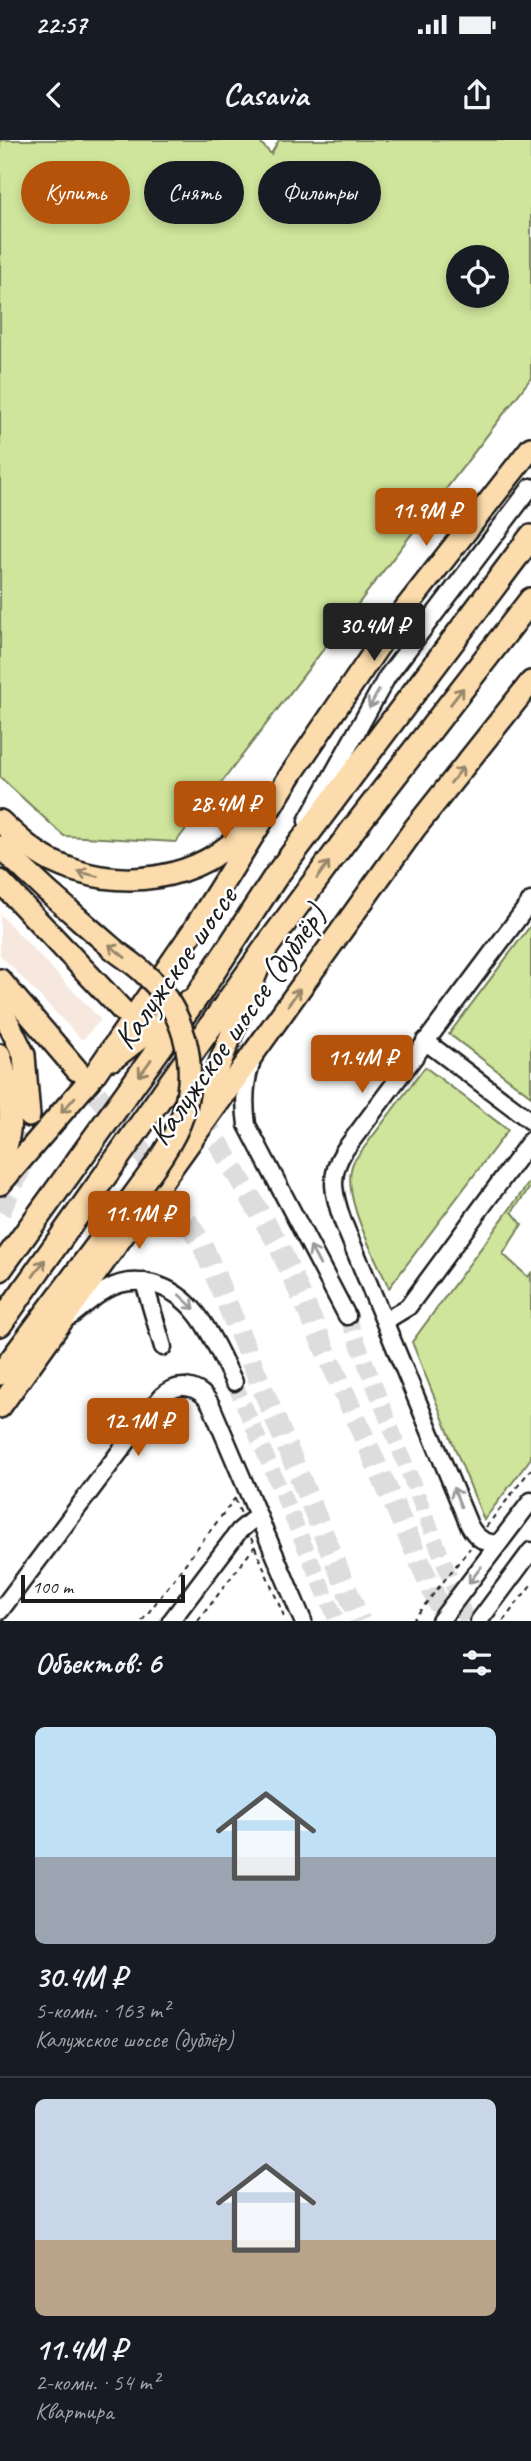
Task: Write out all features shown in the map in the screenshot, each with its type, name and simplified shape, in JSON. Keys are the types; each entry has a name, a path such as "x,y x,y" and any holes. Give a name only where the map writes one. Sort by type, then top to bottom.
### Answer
{"highway":[{"name":"Калужское шоссе","path":"0,1269 200,992 276,876 531,537"},
{"name":"Калужское шоссе","path":"0,1324 268,944 531,600"}],"main road":[{"path":"0,1184 193,931 292,773 394,623 531,448"},
{"path":"508,566 531,527"},
{"name":"Калужское шоссе (дублёр)","path":"0,1407 415,828 531,682"},
{"path":"0,821 33,850 65,867 117,880 156,878 201,863 224,850 247,829 292,773"},
{"path":"0,847 46,890 145,973 166,996 181,1025 187,1047 190,1081 183,1116 163,1151 117,1218 0,1374"},
{"path":"0,881 123,1011"},
{"path":"181,1155 268,944"},
{"path":"0,980 85,1073"},
{"path":"85,1073 200,992"},
{"path":"0,1006 24,1055 29,1116"},
{"path":"0,1055 8,1085 10,1111 9,1134 0,1164"}],"street":[{"path":"276,876 387,677 531,487"},
{"path":"498,1544 484,1542 473,1533 469,1525 333,1191 334,1178 344,1151 531,901"},
{"path":"425,1041 531,1121"},
{"path":"254,1052 246,1077 244,1104 247,1125 347,1316"},
{"path":"385,1321 408,1307 531,1140"},
{"path":"63,1322 106,1290 126,1282 144,1282 165,1287 180,1295 195,1309 234,1382"},
{"path":"144,1282 163,1347"},
{"path":"0,1611 162,1397 177,1387 194,1388 207,1398 303,1621"},
{"path":"440,1621 531,1501"},
{"path":"171,1621 239,1531 258,1515"},
{"path":"479,1621 531,1551"}],"path":[{"path":"142,1621 234,1499"},
{"path":"198,1621 255,1546 286,1621"},
{"path":"503,1621 531,1585"}],"shaded area":[{"path":"0,914 101,1020 82,1040 0,955"}],"green space":[{"path":"0,140 258,140 271,154 279,140 531,140 531,378 176,842 64,836 0,777"},
{"path":"531,925 531,1096 449,1034"},
{"path":"425,1067 508,1130 389,1288 361,1225 351,1190 350,1174 354,1161"},
{"path":"531,1180 531,1186 512,1212 522,1224 503,1254 528,1277 531,1273 531,1458 484,1520 412,1342"}],"tunnel":[{"path":"147,1040 216,1139 278,1244 446,1621"},
{"path":"77,1070 136,1143 202,1244 360,1621"},
{"path":"0,1212 20,1170 29,1116"},
{"path":"347,1316 467,1621"},
{"path":"234,1382 337,1621"}]}
